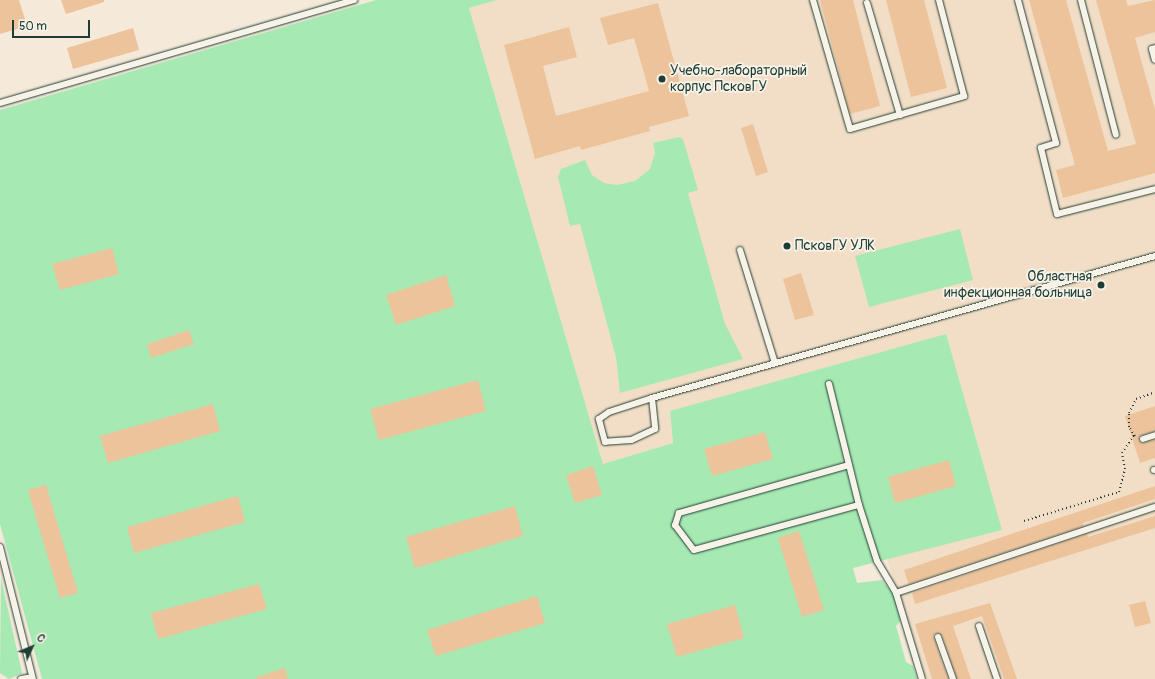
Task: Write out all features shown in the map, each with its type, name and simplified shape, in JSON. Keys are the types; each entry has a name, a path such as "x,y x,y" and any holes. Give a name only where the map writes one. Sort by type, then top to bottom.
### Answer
{"lane":[{"path":"0,103 354,0"},
{"path":"813,0 850,129 964,96 939,0"},
{"path":"1018,0 1056,143 1041,148 1057,214 1155,189"},
{"path":"1081,0 1116,135"},
{"path":"867,3 900,115"},
{"path":"1155,48 1152,49 1155,60"},
{"path":"740,250 775,363"},
{"path":"652,398 655,429 631,440 605,442 599,419 609,412 652,398 1155,256"},
{"path":"830,384 859,505 877,561 896,593 922,679"},
{"path":"1143,439 1155,435"},
{"path":"850,465 679,513 675,525 694,550 859,505"},
{"path":"896,593 1155,507"},
{"path":"0,547 2,561 33,678 21,679"},
{"path":"979,626 997,679"},
{"path":"938,637 953,679"}],"path":[{"path":"1143,439 1134,435 1129,427 1129,413 1136,399 1155,392"},
{"path":"1024,521 1119,492 1125,469 1122,453 1134,435"}],"shaded area":[{"path":"497,0 1155,0 1155,679 924,679 887,559 1002,530 670,411 673,443 603,464 469,8"}],"green space":[{"path":"376,0 497,0 469,8 603,464 673,443 670,411 946,334 1002,530 853,568 857,583 882,580 894,595 901,620 896,626 906,662 913,666 917,679 42,679 0,524 0,110"},
{"path":"679,137 683,139 698,190 688,193 725,324 743,359 620,393 616,357 580,224 570,226 558,177 561,169 585,160 592,175 604,183 617,185 635,181 650,169 655,153 653,143"},
{"path":"960,229 973,280 869,307 855,256"},
{"path":"1,578 22,673 9,679 0,673"}],"building":[{"path":"0,0 19,0 27,26 0,34"},
{"path":"61,0 104,0 104,2 66,14"},
{"path":"820,0 853,0 880,106 850,114"},
{"path":"886,0 924,0 947,88 911,97"},
{"path":"1029,0 1066,0 1108,151 1136,144 1096,0 1126,0 1128,6 1155,0 1155,32 1135,38 1155,110 1155,173 1063,198 1056,170 1075,165"},
{"name":"Учебно-лабораторный корпус ПсковГУ","path":"658,3 689,116 649,127 650,131 581,150 580,146 535,159 504,45 569,27 577,57 543,66 556,116 649,91 634,38 608,45 600,18"},
{"path":"133,28 139,50 73,69 67,48"},
{"path":"753,124 768,172 756,176 741,128"},
{"path":"112,248 119,274 60,290 52,264"},
{"path":"801,273 814,315 795,320 783,279"},
{"path":"446,275 455,306 396,325 386,295"},
{"path":"189,330 194,344 151,358 147,344"},
{"path":"478,380 486,411 379,440 370,409"},
{"path":"213,404 220,431 108,463 100,436"},
{"path":"1155,406 1155,431 1141,435 1139,438 1142,443 1155,440 1155,458 1140,463 1125,416"},
{"path":"765,432 773,459 712,476 704,449"},
{"path":"949,460 956,486 895,503 888,477"},
{"path":"593,466 602,495 575,503 566,475"},
{"path":"46,485 78,593 60,598 28,490"},
{"path":"1155,486 1155,499 1083,523 1084,526 909,584 908,582 904,570"},
{"path":"238,496 245,522 134,553 127,527"},
{"path":"515,506 523,536 415,568 406,537"},
{"path":"1155,516 1155,528 915,604 912,593 1087,534 1088,537"},
{"path":"799,531 824,610 802,617 778,538"},
{"path":"259,584 267,609 158,639 151,613"},
{"path":"537,596 545,623 436,656 427,630"},
{"path":"1145,601 1151,623 1135,627 1129,605"},
{"path":"990,603 1017,679 1004,679 982,616 953,626 971,679 957,679 942,635 938,633 934,634 934,639 948,679 932,679 915,624"},
{"path":"735,605 744,638 677,657 667,624"},
{"path":"285,668 288,679 257,679 257,677"}],"place":[{"name":"Учебно-лабораторный корпус ПсковГУ","path":"662,79"},
{"name":"ПсковГУ УЛК","path":"787,246"},
{"name":"Областная инфекционная больница","path":"1101,285"}]}
